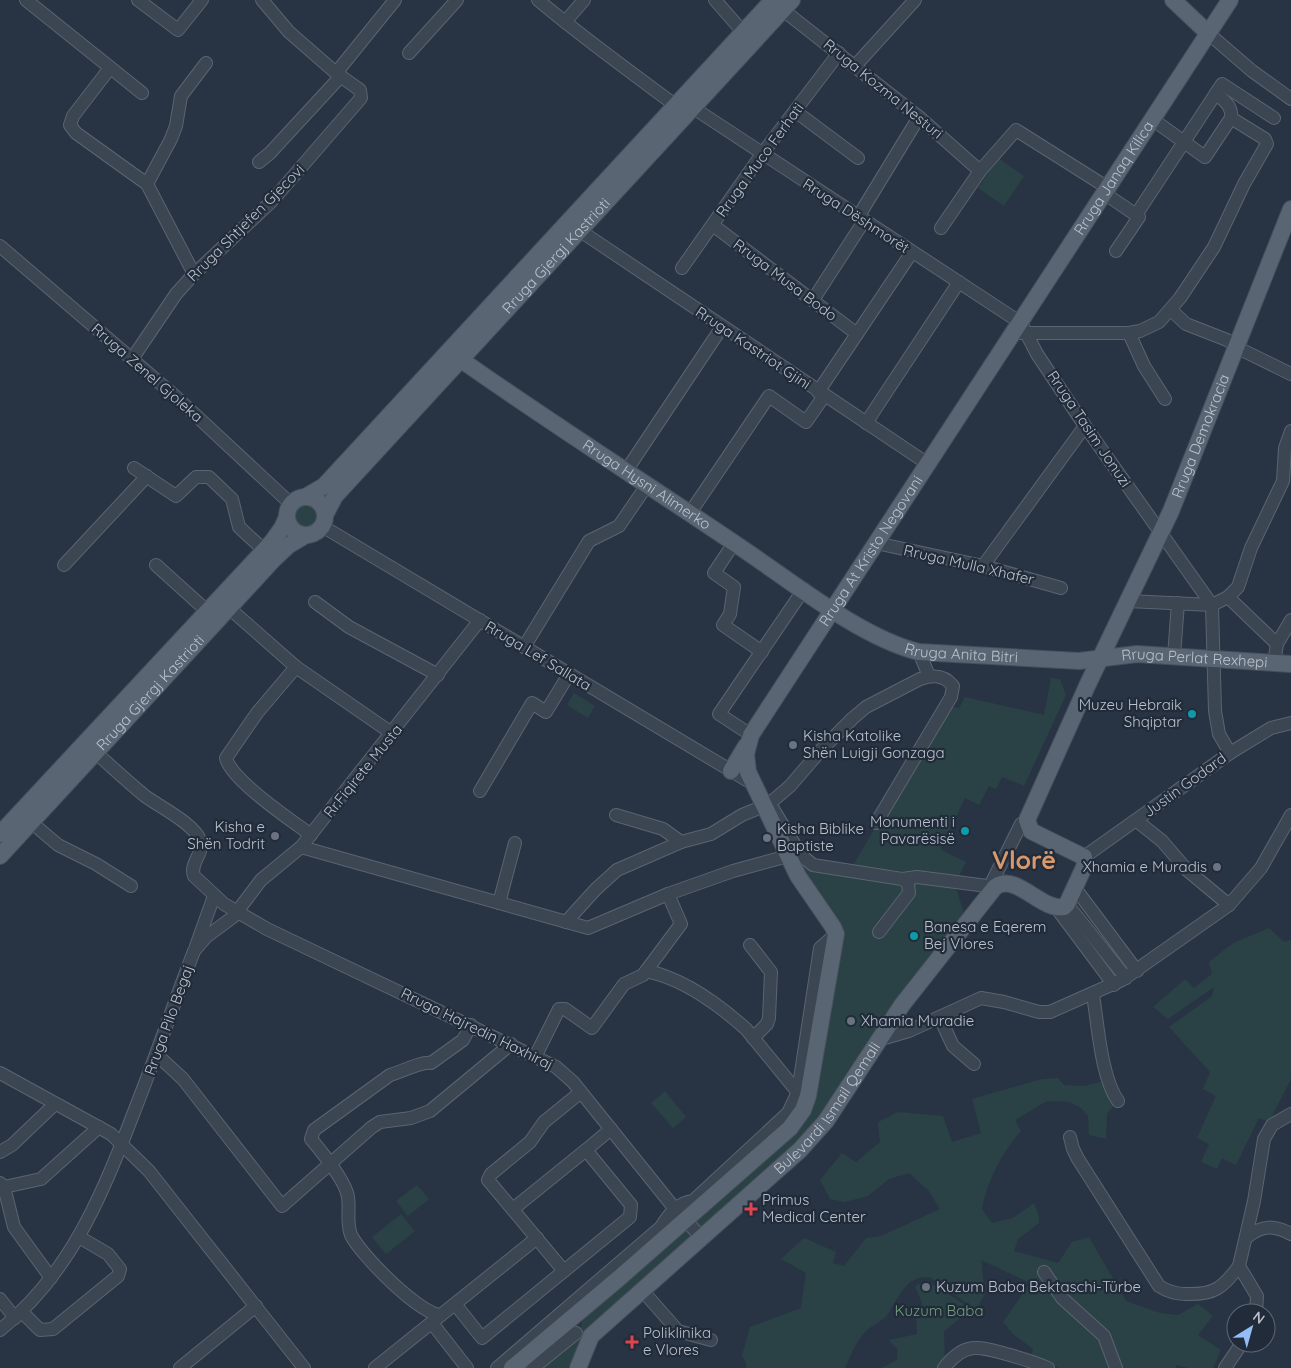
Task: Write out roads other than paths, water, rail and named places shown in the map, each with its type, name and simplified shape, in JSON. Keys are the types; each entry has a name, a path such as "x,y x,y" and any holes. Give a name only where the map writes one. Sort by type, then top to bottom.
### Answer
{"main road":[{"path":"1173,0 1208,33"},
{"name":"Rruga Janaq Kilica","path":"1020,330 1106,191 1230,0"},
{"name":"Rruga Gjergj Kastrioti","path":"307,496 324,486 743,32 783,3"},
{"name":"Rruga Gjergj Kastrioti","path":"324,521 335,496 692,108 783,3"},
{"name":"Rruga Demokracia","path":"1100,660 1161,533 1291,209"},
{"name":"Rruga At Kristo Negovani","path":"732,771 749,739 876,543 1020,330"},
{"name":"Rruga Hysni Alimerko","path":"460,359 833,609"},
{"path":"307,496 322,505 324,521 317,532 306,535 292,530 289,510 301,497 307,496"},
{"name":"Rruga Gjergj Kastrioti","path":"1,832 278,535 289,510"},
{"name":"Rruga Gjergj Kastrioti","path":"0,856 282,552 306,535"},
{"name":"Rruga Anita Bitri","path":"833,609 884,640 919,652 1079,661 1100,660"},
{"name":"Rruga Perlat Rexhepi","path":"1100,660 1137,654 1291,664"},
{"path":"992,886 999,883 1008,883 1061,905 1075,888 1085,865 1084,857 1030,832 1024,822 1100,660"},
{"path":"749,739 746,762 755,784 769,809 798,876 836,934 802,1097"},
{"name":"Bulevardi Ismail Qemali","path":"583,1338 642,1290 800,1150 818,1131 878,1040 992,886"},
{"name":"Bulevardi Ismail Qemali","path":"512,1368 579,1311 678,1214 794,1123 802,1097"},
{"path":"579,1311 573,1321 575,1330 583,1338"},
{"path":"557,1331 583,1338"},
{"path":"578,1368 583,1338"}],"street":[{"path":"26,0 142,93"},
{"path":"138,0 178,30 202,0"},
{"path":"262,0 289,32 338,75"},
{"path":"259,162 270,153 338,75 395,0"},
{"path":"409,53 457,0"},
{"path":"538,0 675,106"},
{"path":"565,22 584,0"},
{"path":"715,0 743,32"},
{"path":"855,66 915,0"},
{"name":"Rruga Kozma Nesturi","path":"783,3 839,53 919,117 980,171"},
{"path":"1208,33 1252,71 1291,99"},
{"name":"Rruga Muco Ferhati","path":"682,268 714,226 762,154 839,53"},
{"path":"146,184 174,133 181,96 206,64"},
{"path":"110,68 73,116 70,125 76,133 146,184 194,274"},
{"name":"Rruga Shtjefen Gjecovi","path":"132,359 176,294 194,274 271,202 362,98 360,90 338,75"},
{"path":"1136,215 1222,84 1274,118"},
{"path":"1152,119 1205,157 1231,118 1231,108 1216,93"},
{"name":"Rruga Dëshmorët","path":"692,108 959,282 1020,330"},
{"path":"795,111 858,158"},
{"path":"812,300 919,117"},
{"path":"1020,330 1129,333 1151,327 1171,310 1214,247 1244,184 1267,144 1265,139 1231,118"},
{"path":"941,228 980,171 1016,130 1106,191 1139,217 1116,250"},
{"name":"Rruga Musa Bodo","path":"714,226 857,334"},
{"name":"Rruga Kastriot Gjini","path":"579,230 928,464"},
{"name":"Rruga Zenel Gjoleka","path":"0,246 132,359 289,510"},
{"path":"690,513 769,396 806,422 857,334 912,252"},
{"path":"866,423 959,282"},
{"path":"1171,310 1186,324 1236,345 1291,374"},
{"path":"626,471 722,327"},
{"name":"Rruga Tasim Jonuzi","path":"1020,330 1085,426 1212,605"},
{"path":"1129,333 1144,366 1165,400"},
{"path":"983,566 1085,426"},
{"path":"1128,601 1212,605 1228,597 1238,587 1251,548 1283,481 1285,448 1291,431"},
{"path":"134,468 176,496 196,477 209,477 232,499 239,527 264,550"},
{"path":"64,565 147,476"},
{"path":"524,647 589,541 619,526 647,485"},
{"name":"Rruga Lef Sallata","path":"324,521 568,674 755,784"},
{"path":"734,543 714,573 734,587 730,614 723,625 762,652"},
{"name":"Rruga Mulla Xhafer","path":"876,543 983,566 1061,588"},
{"path":"156,565 207,612"},
{"path":"749,739 719,714 804,589"},
{"path":"1228,597 1277,644"},
{"path":"315,602 349,627 438,676"},
{"path":"1174,656 1178,603"},
{"path":"1212,605 1217,726 1218,734 1230,753"},
{"path":"229,608 296,667 392,734"},
{"name":"Rr.Fiqirete Musta","path":"237,912 261,880 301,847 311,835 438,676 480,620"},
{"path":"1274,663 1277,644 1291,620"},
{"path":"919,652 930,676"},
{"path":"296,667 227,753 226,758 230,766 249,788 311,835"},
{"path":"480,791 532,703 546,712 568,674"},
{"path":"566,922 596,889 617,870 681,842 711,834 769,809 820,750 853,718 878,701 930,676 943,677 953,686 951,697 876,823"},
{"name":"Justin Godard","path":"1084,857 1230,753 1271,728 1291,723"},
{"name":"Rruga Hajredin Haxhiraj","path":"95,752 146,796 194,830 201,842 201,848 192,871 199,882 214,896 237,912 556,1067 611,1129 699,1239"},
{"path":"769,809 806,861 821,867 902,879 917,877 992,886 1024,822"},
{"path":"616,815 663,829 681,842"},
{"path":"878,1040 909,1031 981,998 1004,1002 1039,1012 1050,1012 1114,985 1137,971 1229,905 1261,868 1291,815"},
{"path":"1137,821 1162,842 1187,870 1229,905"},
{"path":"31,822 58,845 96,864 132,886"},
{"path":"499,903 515,843"},
{"path":"301,847 582,928 602,924 629,909 733,871 788,856"},
{"path":"879,932 909,893 910,886 902,879"},
{"path":"1075,888 1137,971"},
{"path":"535,1057 559,1009 565,1009 592,1028 624,984 644,975 681,924 668,894"},
{"path":"194,951 214,896"},
{"path":"1061,905 1126,978"},
{"path":"1061,905 1114,985"},
{"name":"Rruga Pilo Begaj","path":"0,1330 18,1315 51,1278 80,1237 108,1181 194,951 206,937 237,912"},
{"path":"750,944 771,972 769,1018 767,1024 753,1038"},
{"path":"497,1368 678,1214 683,1202 693,1200 788,1113 802,1097 735,1019 700,994 668,976 646,971"},
{"path":"1094,995 1104,1058 1113,1094 1118,1101"},
{"path":"940,1018 953,1046 974,1064"},
{"path":"467,1368 432,1314 396,1289 352,1237 348,1227 348,1195 330,1164 311,1139 314,1130 390,1075 405,1072 422,1062 431,1063 463,1040 471,1025"},
{"path":"156,1054 183,1080 282,1206 359,1137 380,1122 411,1118 430,1111 511,1044"},
{"path":"0,1073 99,1127 122,1143 149,1171 304,1368"},
{"path":"564,1271 490,1183 489,1177 530,1142 544,1122 580,1092"},
{"path":"0,1152 12,1145 55,1104"},
{"path":"1070,1137 1078,1159 1159,1286 1168,1292 1201,1294 1222,1286 1239,1266 1247,1237 1264,1139 1272,1125 1291,1114"},
{"path":"51,1278 14,1227 2,1185 41,1179 99,1127"},
{"path":"513,1210 611,1129"},
{"path":"455,1304 482,1338 632,1213 632,1205 586,1150"},
{"path":"1247,1237 1261,1228 1268,1227 1276,1227 1291,1234"},
{"path":"0,1300 40,1330 53,1329 118,1276 120,1268 112,1257 80,1237"},
{"path":"375,1368 537,1238"},
{"path":"1239,1266 1257,1296 1257,1303"},
{"path":"1044,1272 1062,1298 1104,1336 1116,1368"},
{"path":"642,1290 678,1331 711,1340"},
{"path":"180,1368 256,1306"},
{"name":"Bulevardi Ismail Qemali","path":"533,1368 583,1338"},
{"path":"944,1368 956,1354 974,1347 985,1348 1033,1361 1048,1368"},
{"path":"1225,1368 1235,1353"}],"place":[{"name":"Muzeu Hebraik Shqiptar","path":"1192,714"},
{"name":"Kisha Katolike Shën Luigji Gonzaga","path":"793,745"},
{"name":"Monumenti i Pavarësisë","path":"965,831"},
{"name":"Kisha e Shën Todrit","path":"275,836"},
{"name":"Kisha Biblike Baptiste","path":"767,838"},
{"name":"Xhamia e Muradis","path":"1217,867"},
{"name":"Banesa e Eqerem Bej Vlores","path":"914,936"},
{"name":"Xhamia Muradie","path":"851,1021"},
{"name":"Primus Medical Center","path":"751,1209"},
{"name":"Kuzum Baba Bektaschi-Türbe","path":"926,1287"},
{"name":"Poliklinika e Vlores","path":"632,1342"}],"district":[{"name":"Vlorë","path":"1024,860"}],"park label":[{"name":"Kuzum Baba","path":"939,1311"}]}
